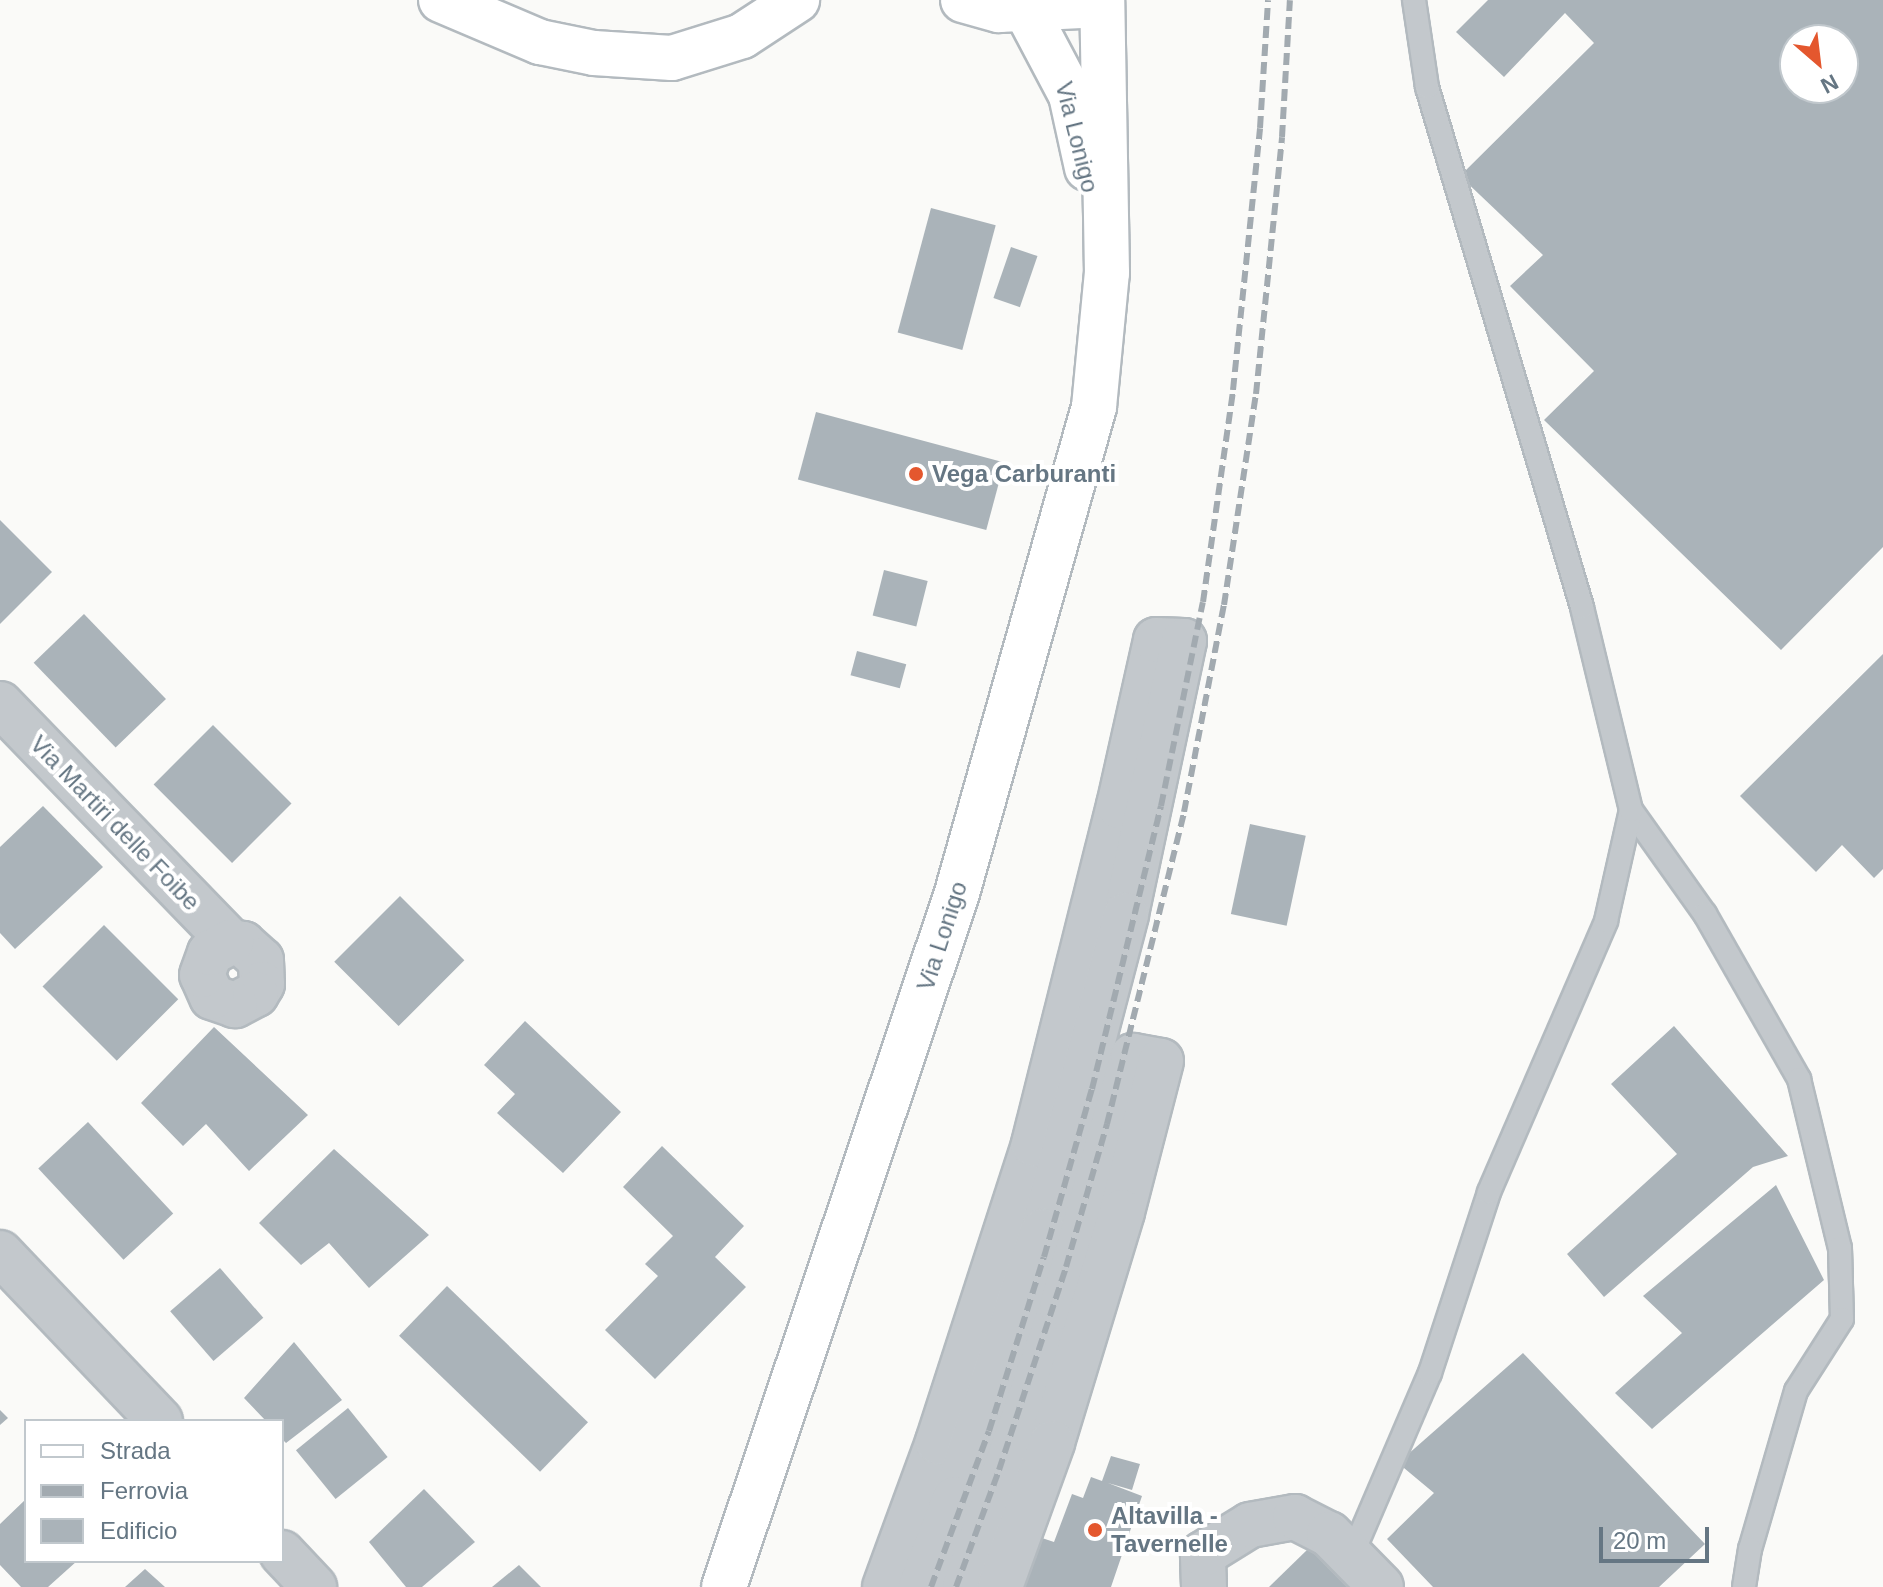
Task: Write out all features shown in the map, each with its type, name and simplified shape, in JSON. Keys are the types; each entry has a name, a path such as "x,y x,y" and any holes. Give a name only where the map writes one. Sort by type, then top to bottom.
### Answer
{"main road":[{"path":"441,0 540,42 594,53 672,58 742,36 797,0"},
{"name":"Via Lonigo","path":"724,1587 957,893 1094,407 1107,273 1109,189 1102,2 999,10 963,0"},
{"name":"Via Lonigo","path":"1026,10 1071,95 1107,273"}],"street":[{"path":"885,1587 938,1442 1034,1144 1119,806 1156,640 1184,641 1126,915 1043,1231 959,1486 921,1587"},
{"name":"Via Martiri delle Foibe","path":"0,704 231,942"},
{"path":"965,1587 1062,1307 1133,1056 1161,1061 1122,1212 1061,1417 1000,1587"},
{"path":"0,1253 158,1419"},
{"path":"1204,1571 1250,1525 1295,1517 1329,1534 1381,1587"},
{"path":"284,1555 314,1587"}],"lane":[{"path":"1414,0 1427,87 1582,607 1631,810 1705,914 1799,1079 1840,1248 1842,1319 1796,1391 1750,1549 1744,1587"},
{"path":"1351,1557 1430,1373 1489,1192 1606,921 1631,810"}],"building":[{"path":"1488,0 1883,0 1883,547 1781,650 1544,420 1594,371 1510,286 1543,255 1460,176 1594,43 1565,13 1504,77 1456,32"},
{"path":"931,208 996,225 962,350 898,333"},
{"path":"1011,247 1037,256 1020,307 993,298"},
{"path":"816,412 1004,462 986,530 798,480"},
{"path":"0,520 52,572 0,624"},
{"path":"884,570 928,581 916,626 873,616"},
{"path":"84,614 166,699 116,748 34,663"},
{"path":"857,651 906,664 900,688 851,675"},
{"path":"1883,654 1883,869 1874,878 1842,845 1816,872 1740,796"},
{"path":"213,725 291,803 232,863 154,784"},
{"path":"43,806 103,867 15,949 0,933 0,847"},
{"path":"1250,824 1306,836 1287,926 1231,914"},
{"path":"400,896 464,960 399,1026 334,962"},
{"path":"104,925 178,999 117,1061 42,987"},
{"path":"525,1021 621,1112 563,1173 497,1113 515,1094 484,1065"},
{"path":"1674,1026 1788,1156 1753,1167 1604,1297 1567,1254 1677,1154 1611,1084"},
{"path":"214,1027 308,1115 249,1171 206,1124 183,1146 141,1103"},
{"path":"88,1122 173,1213 124,1260 38,1168"},
{"path":"662,1146 744,1226 715,1257 746,1287 655,1379 605,1330 658,1276 645,1264 673,1236 623,1187"},
{"path":"334,1149 429,1235 369,1288 329,1243 301,1265 259,1223"},
{"path":"1776,1185 1824,1280 1652,1429 1615,1393 1682,1333 1643,1296"},
{"path":"220,1268 263,1318 213,1361 170,1311"},
{"path":"447,1286 588,1422 540,1472 399,1336"},
{"path":"294,1342 342,1400 286,1443 284,1419 264,1419 244,1398"},
{"path":"1523,1353 1705,1544 1659,1587 1433,1587 1387,1539 1434,1493 1398,1463"},
{"path":"348,1408 388,1457 336,1499 296,1450"},
{"path":"0,1410 8,1418 0,1425"},
{"name":"Altavilla - Tavernelle","path":"1111,1456 1140,1464 1132,1490 1108,1483 1142,1496 1111,1587 1020,1587 1039,1537 1054,1542 1072,1494 1083,1498 1091,1477 1102,1481"},
{"path":"424,1489 475,1542 422,1587 406,1587 369,1542"},
{"path":"24,1501 24,1563 75,1563 48,1587 21,1587 0,1565 0,1524"},
{"path":"1309,1548 1347,1587 1269,1587"},
{"path":"519,1565 541,1587 492,1587"},
{"path":"145,1569 165,1587 125,1587"}],"railway":[{"path":"931,1587 989,1431 1044,1257 1092,1089 1161,806 1203,602 1233,390 1260,128 1268,0"},
{"path":"956,1587 999,1470 1066,1267 1107,1124 1184,812 1224,605 1256,394 1282,137 1290,0"}],"place":[{"name":"Vega Carburanti","path":"916,474"},
{"name":"Altavilla - Tavernelle","path":"1095,1530"}]}
